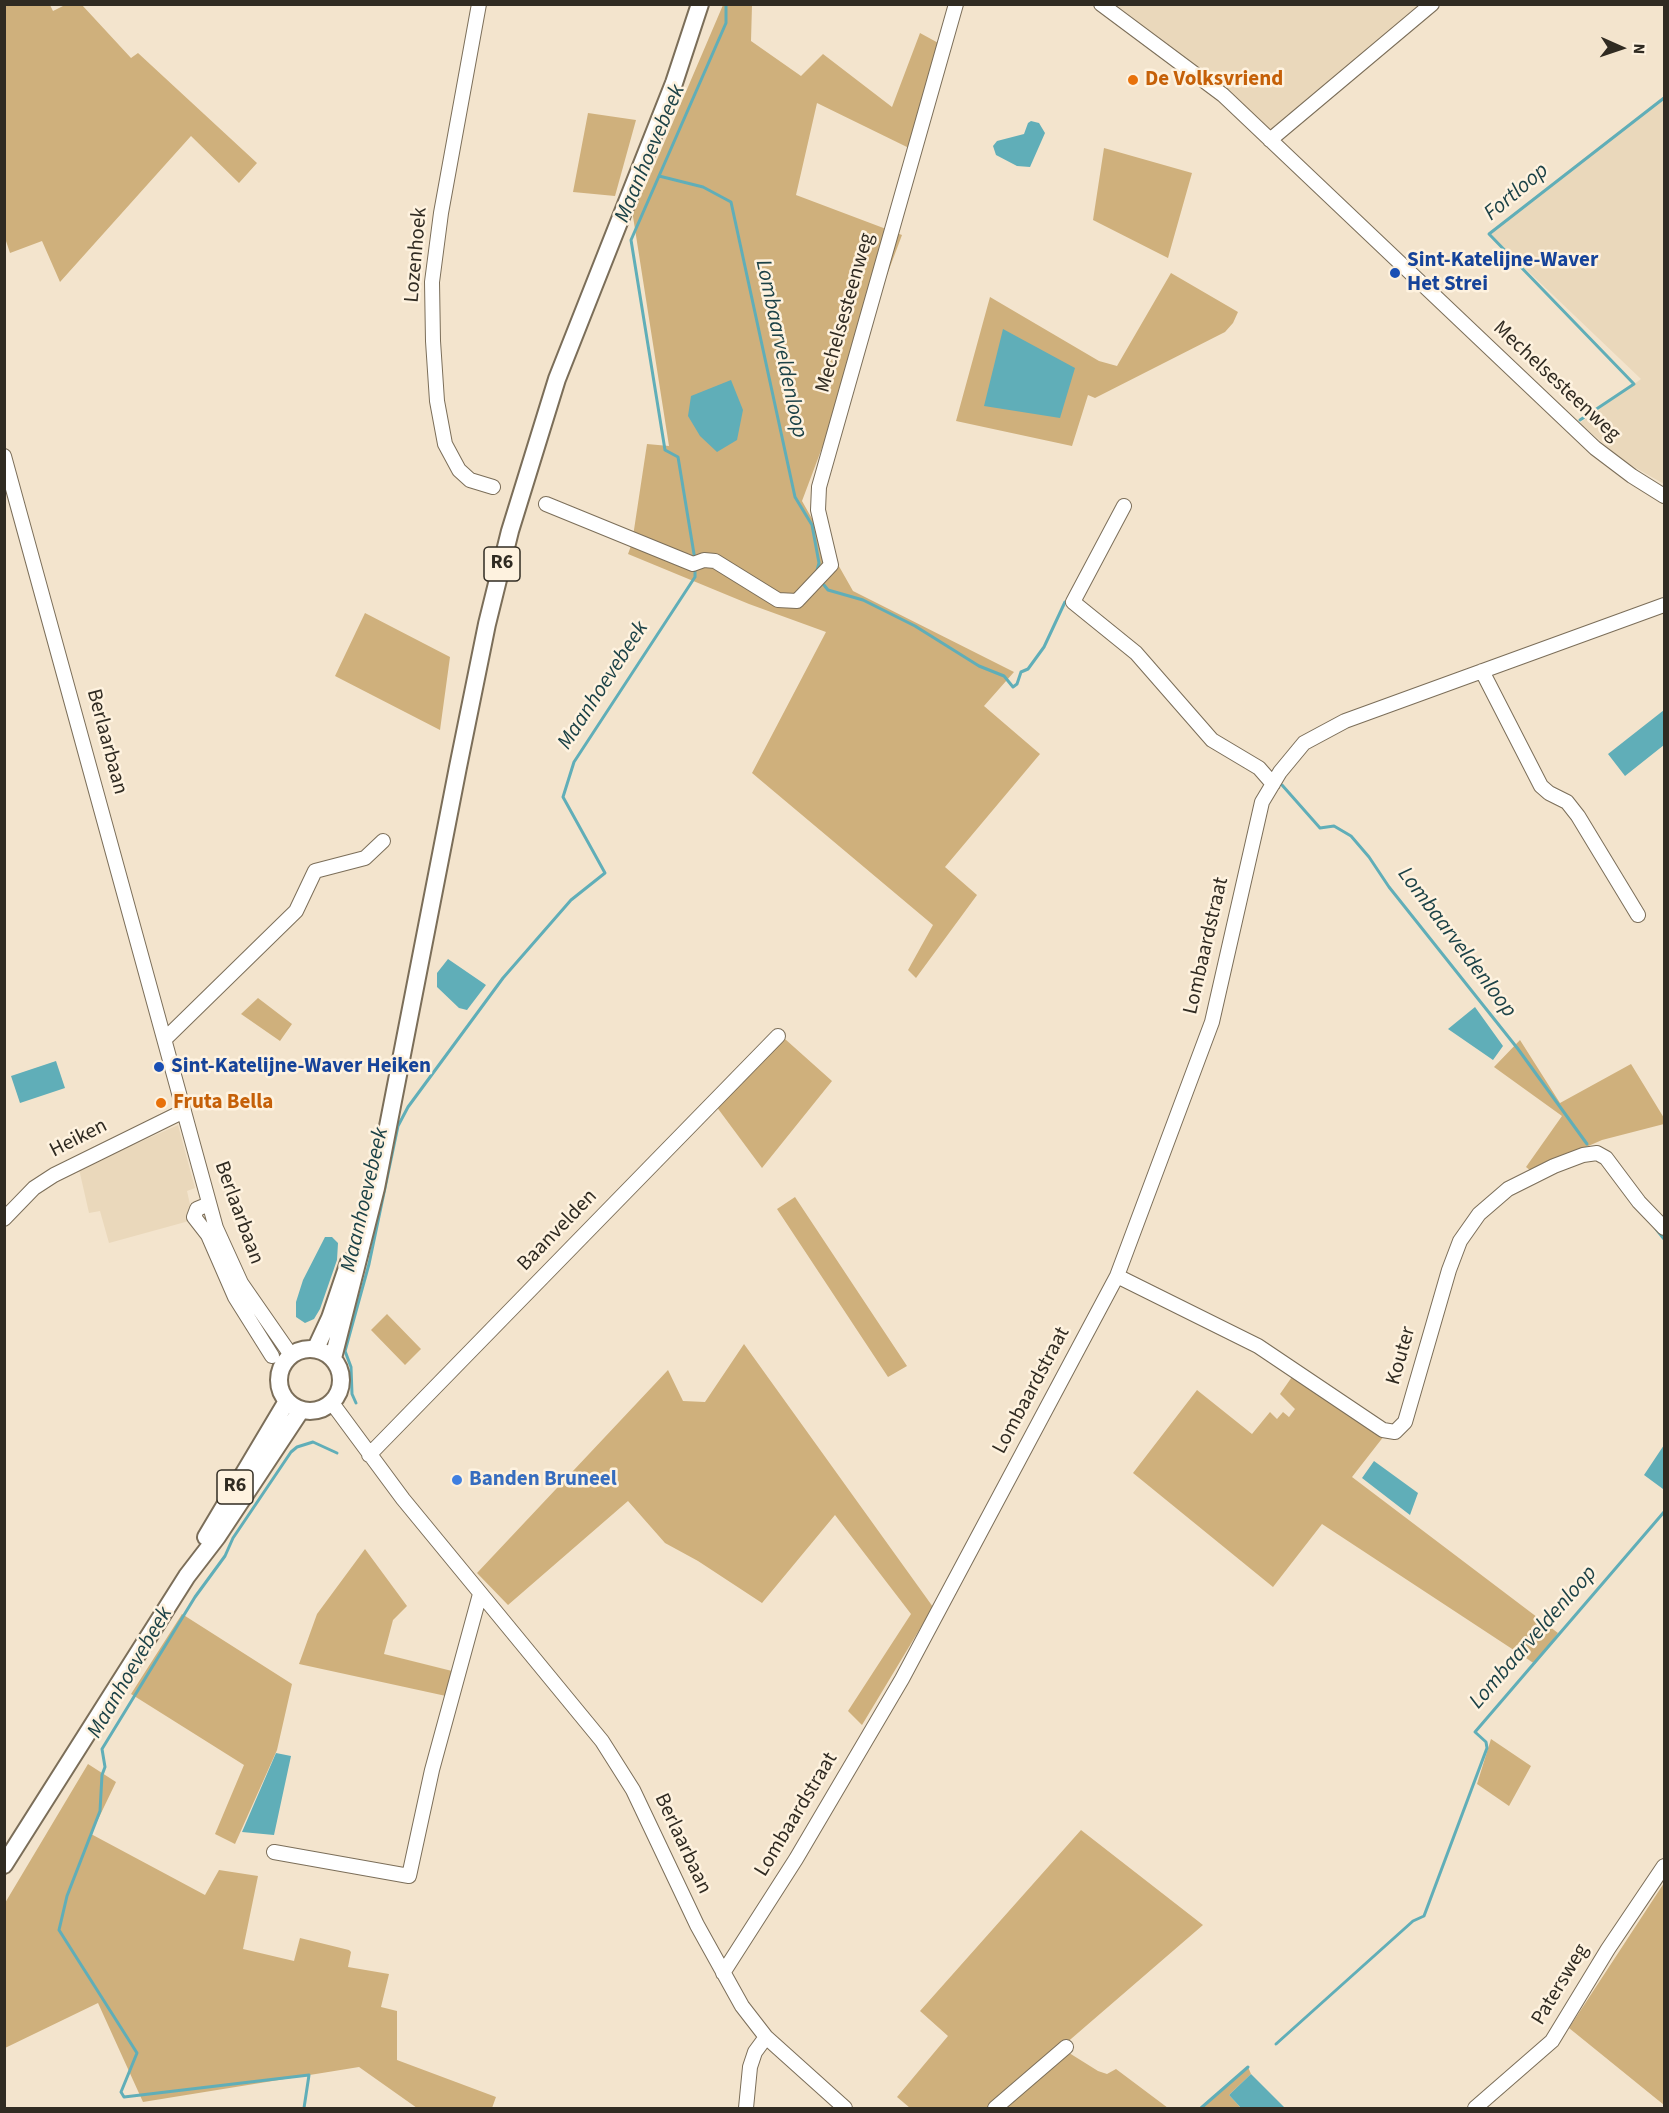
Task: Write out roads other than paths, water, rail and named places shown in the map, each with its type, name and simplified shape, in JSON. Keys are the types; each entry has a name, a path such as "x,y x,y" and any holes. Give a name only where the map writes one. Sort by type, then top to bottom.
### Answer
{"main road":[{"name":"R6","path":"332,1402 339,1392 342,1380 340,1368 333,1358 376,1188 382,1146 487,624 510,531 557,379 671,90 700,4"},
{"name":"R6","path":"316,1348 330,1318 351,1256 382,1146"},
{"path":"332,1402 317,1410 294,1406 281,1391 279,1375 291,1355 305,1348 316,1348 333,1358"},
{"name":"R6","path":"4,1866 187,1576 237,1507 294,1406"}],"street":[{"name":"Lozenhoek","path":"479,4 441,213 432,282 433,341 437,401 445,444 459,470 470,480 493,488"},
{"name":"Mechelsesteenweg","path":"546,504 693,564 704,560 715,561 778,600 797,601 831,565 818,510 819,487 956,4"},
{"name":"Mechelsesteenweg","path":"1101,4 1223,95 1595,448 1632,476 1665,496"},
{"path":"1270,140 1432,4"},
{"name":"Berlaarbaan","path":"4,456 209,1204 222,1242 241,1283 291,1355"},
{"path":"1124,506 1073,602 1136,653 1212,740 1259,768 1273,784"},
{"name":"Lombaardstraat","path":"723,1973 796,1859 902,1679 1118,1276 1212,1022 1262,802 1273,784 1304,743 1345,721 1665,605"},
{"path":"1482,671 1541,786 1549,794 1567,802 1578,816 1638,915"},
{"path":"165,1039 296,910 315,872 365,858 383,841"},
{"name":"Baanvelden","path":"369,1455 778,1036"},
{"name":"Heiken","path":"4,1219 27,1193 54,1175 183,1111"},
{"name":"Kouter","path":"1118,1276 1258,1346 1383,1430 1395,1432 1405,1422 1449,1270 1461,1240 1479,1214 1508,1189 1554,1166 1583,1155 1597,1153 1606,1158 1639,1202 1665,1228"},
{"path":"209,1204 197,1209 194,1217 208,1235 235,1297 272,1356"},
{"name":"Berlaarbaan","path":"332,1402 369,1455 602,1741 633,1790 697,1925 742,2006 766,2037 845,2109"},
{"path":"274,1852 409,1876 432,1770 480,1594"},
{"name":"Patersweg","path":"1475,2109 1552,2042 1608,1949 1665,1866"},
{"path":"746,2109 750,2067 755,2052 766,2037"},
{"path":"995,2109 1065,2047"}],"water":[{"path":"1031,121 1039,123 1045,133 1030,167 1017,166 996,155 993,146 997,141 1024,134"},
{"path":"1003,329 1075,368 1060,418 984,406"},
{"path":"731,380 743,410 737,440 717,452 700,436 688,416 691,396"},
{"path":"1664,710 1664,745 1625,776 1608,754"},
{"path":"448,959 486,985 467,1010 459,1008 437,987 437,973"},
{"path":"1475,1007 1503,1046 1493,1060 1448,1029"},
{"path":"56,1061 65,1088 20,1103 11,1076"},
{"path":"325,1237 332,1237 338,1243 337,1260 320,1309 314,1319 305,1323 296,1317 296,1302 303,1280"},
{"path":"1664,1445 1664,1487 1663,1489 1644,1475"},
{"path":"1374,1461 1418,1493 1410,1515 1362,1478"},
{"path":"276,1753 291,1756 274,1835 242,1832"},
{"path":"1251,2074 1285,2108 1241,2108 1229,2095"}],"waterway":[{"name":"Maanhoevebeek","path":"695,560 678,457 665,450 631,240 726,23 726,4"},
{"name":"Fortloop","path":"1580,420 1634,384 1489,234 1664,98"},
{"name":"Lombaarveldenloop","path":"659,176 703,187 731,202 795,497 812,525 819,563 816,574"},
{"name":"Maanhoevebeek","path":"356,1403 352,1394 351,1367 345,1351 369,1264 398,1126 408,1107 503,978 571,900 605,873 563,797 574,762 695,577 695,566"},
{"name":"Lombaarveldenloop","path":"824,585 828,590 863,600 915,626 979,666 1004,676 1013,687 1017,684 1021,672 1028,669 1044,647 1065,602"},
{"name":"Lombaarveldenloop","path":"1282,785 1320,828 1334,826 1351,836 1369,857 1389,887 1518,1049 1587,1144"},
{"name":"Lombaarveldenloop","path":"1656,1229 1664,1239"},
{"name":"Maanhoevebeek","path":"304,2108 309,2075 124,2097 121,2092 137,2053 59,1930 67,1896 100,1811 102,1775 105,1767 102,1749 195,1597 225,1556 233,1538 291,1452 297,1447 313,1442 337,1453"},
{"name":"Lombaarveldenloop","path":"1276,2044 1413,1921 1424,1916 1487,1748 1486,1742 1475,1732 1664,1512"},
{"name":"Lombaarveldenloop","path":"1201,2108 1248,2067"}],"place":[{"name":"De Volksvriend","path":"1133,80"},
{"name":"Sint-Katelijne-Waver Het Strei","path":"1395,273"},
{"name":"Sint-Katelijne-Waver Heiken","path":"159,1067"},
{"name":"Fruta Bella","path":"161,1103"},
{"name":"Banden Bruneel","path":"457,1480"}]}
